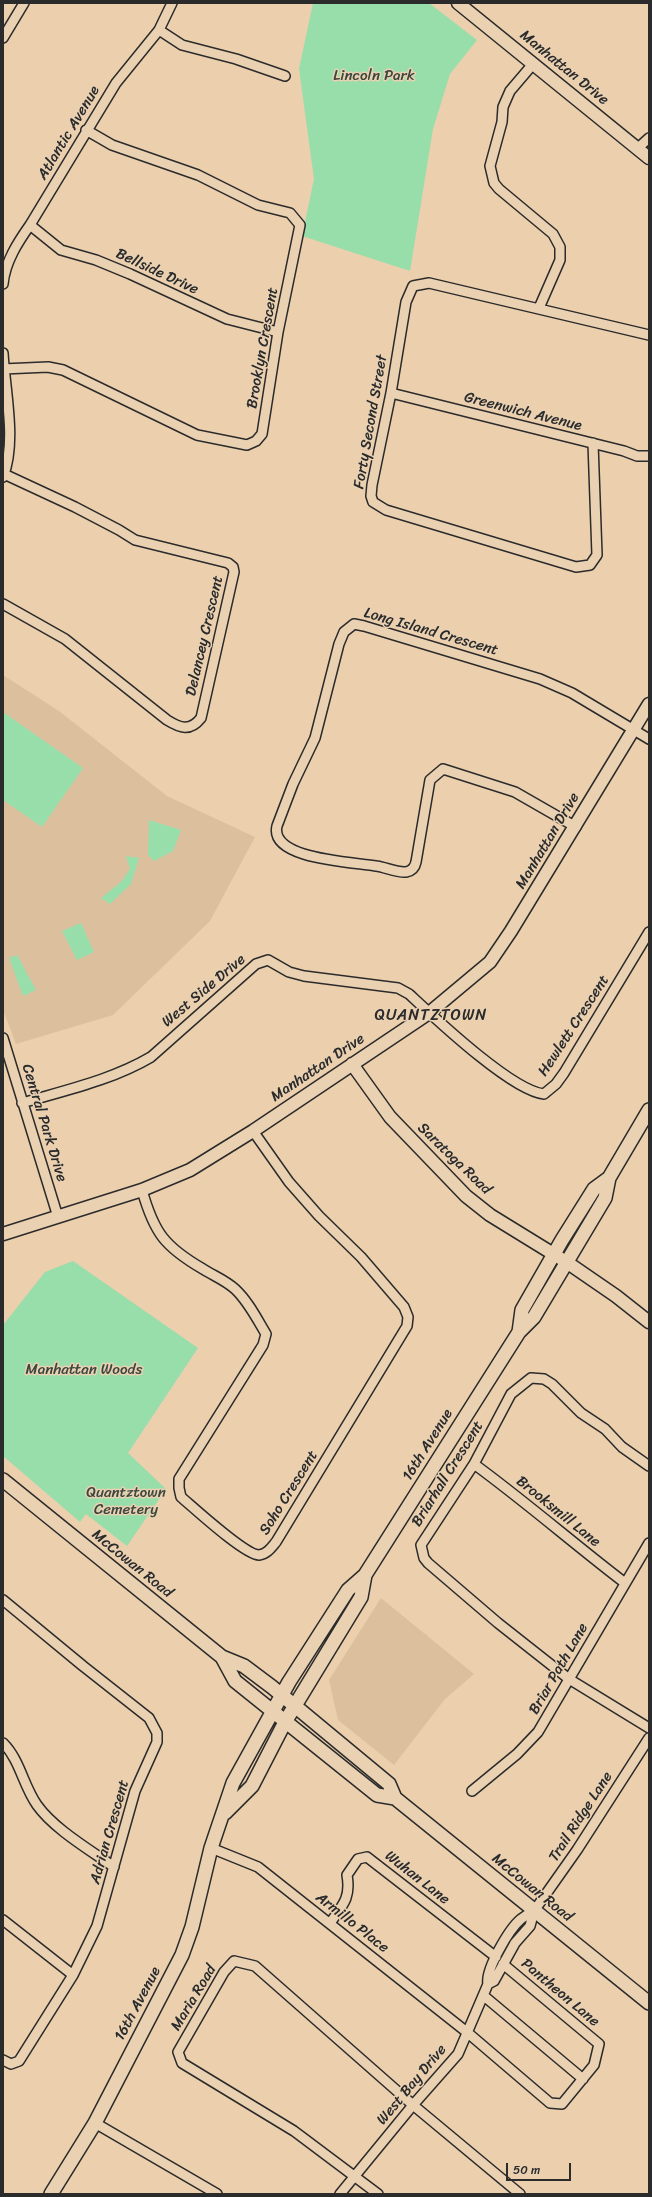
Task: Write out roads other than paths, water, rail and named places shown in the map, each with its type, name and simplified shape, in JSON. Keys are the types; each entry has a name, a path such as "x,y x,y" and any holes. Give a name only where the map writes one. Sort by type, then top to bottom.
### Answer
{"main road":[{"name":"16th Avenue","path":"51,2194 95,2123 182,1955 192,1927 211,1848 233,1783 272,1712 348,1590 364,1575 519,1332 534,1317 568,1263 605,1198 609,1178 649,1110"},
{"name":"16th Avenue","path":"519,1332 522,1310 554,1255 594,1189 609,1178"},
{"name":"McCowan Road","path":"3,1480 222,1657 244,1666 295,1705 389,1784 395,1798 649,2003"},
{"name":"16th Avenue","path":"222,1815 252,1786 285,1722 361,1597 364,1575"},
{"name":"McCowan Road","path":"222,1657 235,1680 272,1712 377,1795 395,1798"}],"street":[{"path":"3,38 24,3"},
{"name":"Atlantic Avenue","path":"3,284 9,262 15,249 86,130 116,83 159,30 172,3"},
{"name":"Manhattan Drive","path":"458,3 649,158"},
{"path":"159,30 182,45 236,59 285,76"},
{"path":"533,64 510,91 503,107 502,122 490,166 494,183 499,189 553,234 560,246 560,260 539,308"},
{"name":"Brooklyn Crescent","path":"3,369 48,367 63,370 197,435 248,445 256,441 262,434 278,332 299,234 300,225 296,218 290,213 258,205 198,175 112,145 86,130"},
{"path":"638,148 649,138"},
{"name":"Bellside Drive","path":"30,225 61,250 96,260 151,283 245,326 278,332"},
{"name":"Forty Second Street","path":"593,443 597,555 590,565 576,567 386,510 373,502 371,496 372,485 391,393 406,302 413,286 429,283 649,335"},
{"path":"3,354 9,435 4,476"},
{"name":"Greenwich Avenue","path":"391,393 593,443 637,456 649,456"},
{"name":"Delancey Crescent","path":"3,604 66,639 166,720 177,726 185,728 192,727 201,718 234,572 233,567 228,563 135,540 120,530 75,507 4,476"},
{"name":"Long Island Crescent","path":"576,827 515,792 443,769 430,780 416,862 415,866 410,870 404,872 310,856 286,846 279,840 276,833 293,784 315,738 339,644 344,632 354,624 540,679 572,693 633,730"},
{"name":"Manhattan Drive","path":"3,1234 142,1190 190,1170 253,1131 429,1013 490,962 576,827 649,704"},
{"path":"633,730 649,739"},
{"name":"Hewlett Crescent","path":"429,1013 487,1062 527,1090 544,1094 556,1084 564,1073 649,932"},
{"name":"West Side Drive","path":"22,1103 105,1078 143,1061 256,964 268,960 289,972 304,976 398,988 429,1013"},
{"name":"Central Park Drive","path":"4,1042 58,1217"},
{"name":"Saratoga Road","path":"352,1064 390,1117 466,1196 490,1215 568,1263 632,1307 649,1322"},
{"name":"Soho Crescent","path":"142,1190 148,1213 154,1227 170,1248 235,1289 249,1306 266,1334 263,1345 179,1479 181,1498 236,1543 258,1555 266,1553 276,1542 348,1426 407,1326 408,1317 404,1307 361,1256 319,1216 289,1182 253,1131"},
{"name":"Briarhall Crescent","path":"649,1466 622,1447 605,1429 581,1413 552,1384 538,1377 531,1378 524,1382 511,1394 474,1464 421,1545 424,1558 498,1623 569,1679 649,1728"},
{"name":"Brooksmill Lane","path":"474,1464 521,1499 535,1513 625,1583"},
{"name":"Briar Path Lane","path":"472,1791 530,1743 538,1732 649,1543"},
{"name":"Adrian Crescent","path":"3,1600 82,1666 149,1718 154,1726 157,1742 135,1791 97,1926 73,1976 19,2061 12,2064 3,2060"},
{"name":"Trail Ridge Lane","path":"534,1911 577,1850 649,1738"},
{"path":"3,1743 13,1754 37,1805 52,1821 114,1867"},
{"name":"Armillo Place","path":"211,1848 258,1867 468,2033"},
{"name":"Wuhan Lane","path":"330,1923 346,1900 349,1889 347,1875 358,1859 367,1857 496,1957"},
{"name":"West Bay Drive","path":"340,2194 413,2105 458,2054 484,1996 488,1984 487,1977 496,1957 520,1919 534,1911"},
{"name":"West Bay Drive","path":"488,1984 494,1981 515,1943 530,1926 534,1911"},
{"path":"3,1920 73,1976"},
{"name":"Maria Road","path":"378,2194 294,2131 182,2063 178,2052 224,1972 234,1961 255,1966 413,2105 520,2194"},
{"name":"Pantheon Lane","path":"468,2033 550,2104 562,2104 594,2066 599,2044 503,1964"},
{"path":"484,1996 583,2079"},
{"path":"95,2123 217,2194"}],"district":[{"name":"QUANTZTOWN","path":"431,1016"}],"park label":[{"name":"Lincoln Park","path":"374,76"},
{"name":"Manhattan Woods","path":"84,1370"},
{"name":"Quantztown Cemetery","path":"126,1502"}]}
